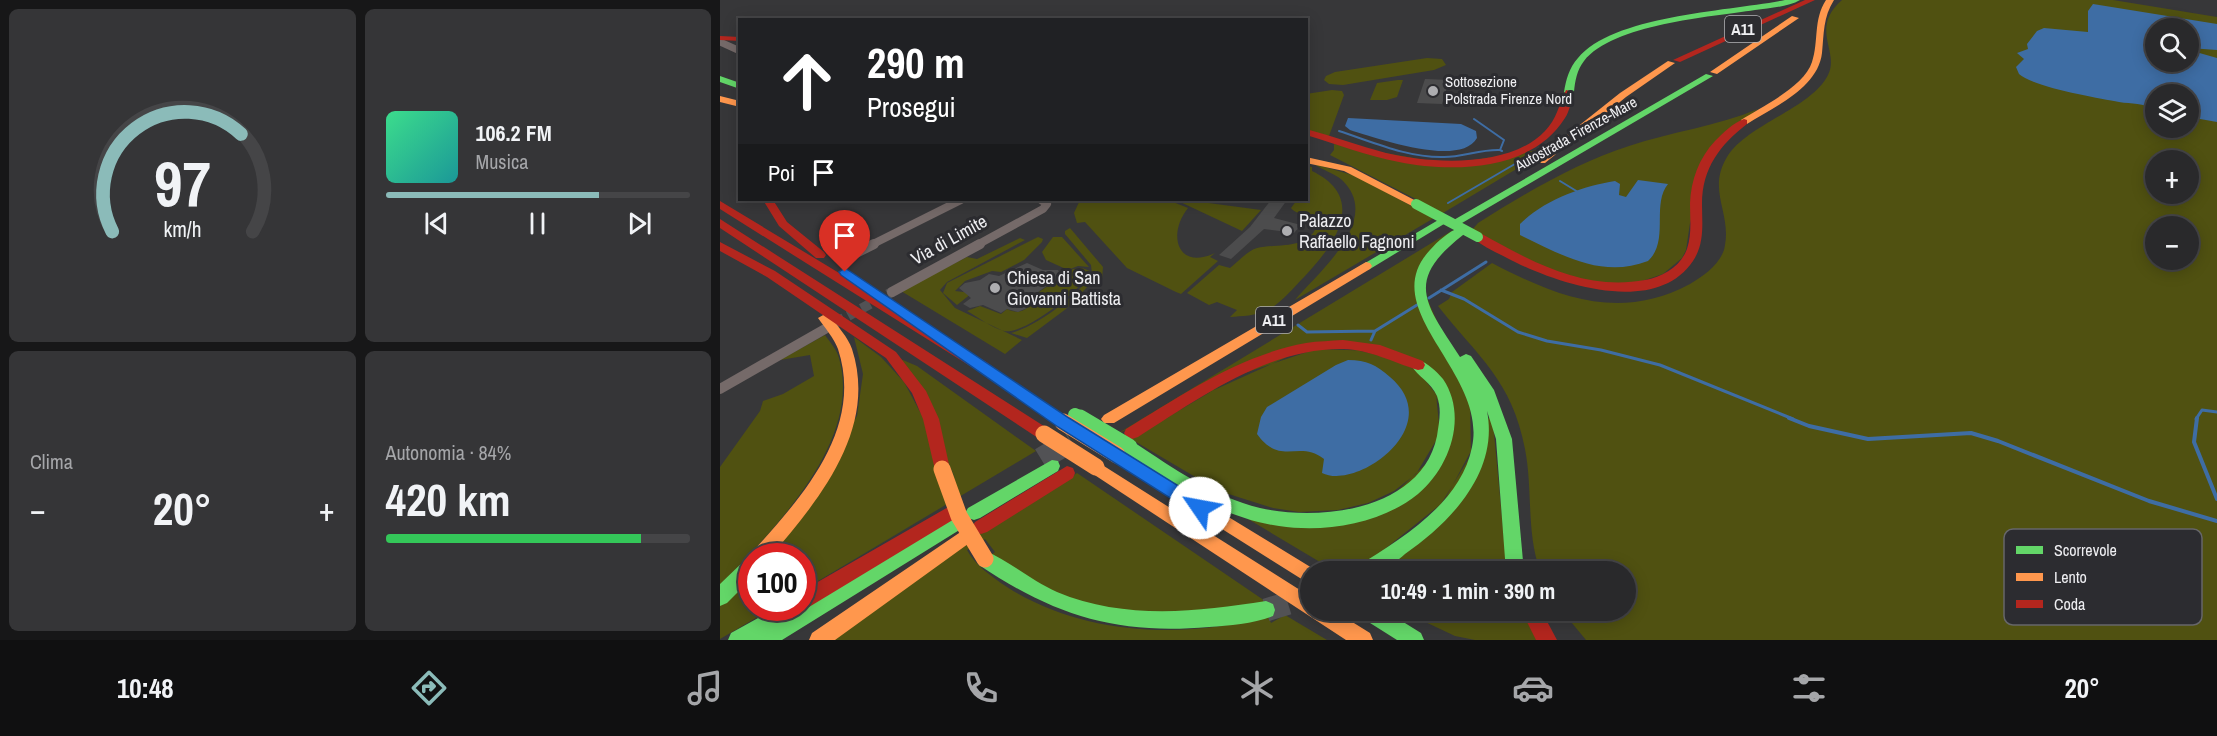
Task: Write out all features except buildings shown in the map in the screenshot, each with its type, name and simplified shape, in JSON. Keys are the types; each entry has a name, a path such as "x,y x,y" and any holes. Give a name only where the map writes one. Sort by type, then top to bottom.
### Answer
{"highway":[{"path":"1308,134 1410,160 1466,162 1511,154 1535,144 1554,130 1565,112 1573,70 1581,58 1598,45 1642,29 1759,9 1796,0"},
{"name":"Autostrada Firenze-Mare","path":"1457,226 1552,154 1623,96 1674,62 1720,37 1776,17 1811,0"},
{"name":"Autostrada Firenze-Mare","path":"1114,422 1457,226 1616,132 1712,74 1821,0"},
{"path":"1308,159 1347,170 1557,279 1594,289 1628,289 1646,285 1678,271 1693,250 1697,186 1703,163 1725,137 1813,71 1818,57 1820,14 1830,0"},
{"path":"720,79 738,85"},
{"path":"720,99 738,104"},
{"path":"1308,135 1331,147 1324,155 1308,158"},
{"path":"768,201 776,216 811,249 917,324 1123,451 1235,508 1281,519 1323,520 1367,513 1408,492 1435,465 1447,438 1449,423 1448,407 1442,393 1426,370 1415,362 1386,349 1338,344 1298,349 1262,361 1212,384 1132,433"},
{"path":"720,204 834,277 917,324"},
{"path":"720,223 1300,600"},
{"path":"1381,561 1410,542 1442,514 1464,486 1478,456 1481,425 1475,395 1429,318 1420,294 1420,275 1429,257 1457,226"},
{"path":"720,233 756,246"},
{"path":"720,246 879,347 906,371 919,391 931,419 942,469 954,507 971,540 985,559 1014,582 1052,602 1119,619 1189,622 1266,610"},
{"path":"720,257 783,284"},
{"path":"771,543 793,518 823,474 842,436 850,413 854,380 849,354 839,334 812,303"},
{"path":"1429,318 1477,373 1498,412 1507,447 1510,543 1513,561"},
{"path":"1123,451 1300,570"},
{"path":"972,507 1047,463"},
{"path":"981,527 1066,473"},
{"path":"816,593 953,518 816,607"},
{"path":"819,640 962,539"},
{"path":"720,597 738,579"},
{"path":"738,640 770,621"},
{"path":"765,640 794,621"},
{"path":"1333,621 1363,640"},
{"path":"1384,621 1414,640"},
{"path":"1536,621 1547,640"}],"street":[{"path":"727,37 738,49"},
{"name":"Via di Limite","path":"854,254 960,201"},
{"name":"Via di Limite","path":"892,292 1043,209 1047,204 1042,201"},
{"path":"720,389 825,328"}],"shaded area":[{"path":"1842,0 2113,0 2217,17 2217,640 1586,640 1570,621 1636,621 1636,561 1537,561 1531,526 1525,449 1512,405 1492,371 1438,306 1449,299 1452,292 1492,263 1564,295 1613,303 1638,302 1664,295 1701,277 1717,263 1725,245 1725,222 1719,180 1727,157 1749,135 1794,107 1820,87 1831,66 1826,30 1832,11"},
{"path":"1427,58 1442,59 1446,65 1434,70 1343,85 1329,84 1324,80 1326,76 1335,72"},
{"path":"1403,80 1397,97 1387,100 1370,100 1377,83"},
{"path":"1332,90 1342,91 1344,95 1329,136 1308,130 1308,94"},
{"path":"1758,109 1718,139 1690,223 1686,250 1682,258 1663,274 1636,283 1613,286 1560,276 1472,230 1478,223 1514,201 1589,161 1629,146"},
{"path":"1334,144 1448,164 1538,150 1533,159 1443,213 1330,155 1334,150"},
{"path":"1314,164 1356,176 1434,218 1295,300 1342,245 1351,229 1355,212 1353,196 1342,180"},
{"path":"1308,166 1312,167 1312,171 1329,182 1339,194 1342,208 1341,222 1327,250 1278,303 1263,312 1230,317 1237,310 1217,302 1209,305 1187,293 1219,265 1230,268 1253,249 1293,244 1309,238 1318,222 1291,208 1296,201 1308,201"},
{"path":"1080,201 1170,201 1188,208 1182,218 1177,238 1184,254 1202,257 1215,253 1210,257 1218,261 1181,294 1127,268 1085,222 1077,223 1074,213"},
{"path":"1178,201 1261,210 1242,231"},
{"path":"1070,228 1103,267 1102,279 1094,280 1066,309 1027,338 1011,333 1033,324 1056,309 1077,292 1092,274 1091,265 1065,234 1065,231"},
{"path":"1453,230 1416,274 1470,395 1471,455 1441,504 1370,561 1318,561 1248,519 1370,517 1450,441 1427,366 1320,342 1117,434"},
{"path":"1038,237 1043,239 1042,242 1024,260 1001,272 992,271 965,281 955,291 972,293 957,305 943,293 947,283"},
{"path":"1053,237 1062,237 1089,267 1078,266 1068,270 1046,260 1042,252"},
{"path":"1020,238 1025,240 947,282 940,290 955,308 1022,340 1005,354 901,291 967,257 977,259"},
{"path":"1082,268 1090,271 1086,279 1066,299 1038,319 1013,331 999,330 967,311 980,306 1001,314 1007,309 1022,311 1029,306 1030,298 1073,269"},
{"path":"825,335 839,358 843,390 838,422 826,453 808,483 760,543 738,543 738,567 720,586 720,467 760,411 763,401 783,394 814,376 810,355 780,360"},
{"path":"854,337 881,357 904,382 956,479 898,358 917,366 1036,451 816,582 816,543 777,543 857,416 863,374"},
{"path":"1316,349 1378,351 1418,371 1436,394 1440,434 1416,474 1394,491 1368,503 1338,510 1299,512 1273,508 1219,491 1131,439 1239,375"},
{"path":"1492,412 1506,561 1393,561 1423,540"},
{"path":"1077,473 1268,603 1242,610 1188,617 1132,615 1078,604 1045,591 1020,577 991,555 995,552 985,539 967,550 975,561 1001,583 1036,603 1100,624 1168,630 1235,624 1268,616 1271,623 1285,615 1327,640 827,640 957,548"},
{"path":"738,587 738,621 751,621 720,639 720,605"},
{"path":"1423,621 1527,621 1538,640 1475,640 1455,636"}],"water":[{"path":"2093,4 2180,18 2145,18 2145,72 2199,72 2199,53 2217,58 2217,122 2199,119 2199,84 2145,84 2145,106 2051,88 2019,74 2016,67 2024,59 2017,53 2028,49 2027,44 2037,31 2044,28 2088,32 2088,11"},
{"path":"2199,21 2217,24 2217,50 2199,49"},
{"path":"1348,118 1461,124 1476,131 1477,138 1468,147 1454,151 1436,151 1397,144 1350,130 1345,126"},
{"path":"1638,180 1668,184 1661,202 1658,243 1648,261 1631,266 1598,266 1567,257 1520,235 1520,224 1540,208 1564,195 1615,181 1620,184 1619,195 1626,197"},
{"path":"1348,360 1366,362 1376,366 1390,377 1405,396 1409,415 1403,434 1391,450 1374,463 1356,472 1337,476 1322,473 1324,459 1315,454 1306,451 1282,451 1266,444 1257,434 1261,417 1267,407"}],"waterway":[{"path":"1474,119 1504,140 1500,150"},
{"path":"1339,131 1391,148 1431,157 1451,157 1500,150"},
{"path":"1448,203 1520,161"},
{"path":"1560,181 1578,192"},
{"path":"1441,290 1486,262"},
{"path":"1429,298 1441,290"},
{"path":"1441,290 1464,299 1518,332 1547,341 1601,350 1660,365 1793,419"},
{"path":"1375,331 1417,305"},
{"path":"1298,325 1307,332 1375,331"},
{"path":"1371,340 1375,331"},
{"path":"2196,419 2202,410 2217,412"},
{"path":"1789,418 1809,426 1868,439 1971,433 1998,441 2149,501 2217,521"},
{"path":"2197,418 2194,442 2217,499"}],"tunnel":[{"path":"835,323 892,292"},
{"path":"1041,459 1071,441"},
{"path":"1266,610 1300,599"}],"traffic: fast":[{"path":"1569,92 1574,72 1585,55 1604,42 1627,32 1685,18 1796,0"},
{"path":"1458,221 1709,76"},
{"path":"720,79 738,85"},
{"path":"1416,204 1478,237"},
{"path":"1366,266 1440,222"},
{"path":"1382,561 1425,529 1445,510 1474,469 1481,445 1481,421 1476,400 1462,371 1429,318 1420,291 1422,272 1428,260 1459,232"},
{"path":"1466,359 1487,390 1504,439 1514,561"},
{"path":"1129,447 1201,492 1258,515 1307,521 1335,519 1363,513 1389,503 1412,489 1430,470 1443,446 1448,418 1444,395 1436,381 1418,365"},
{"path":"1075,415 1129,447"},
{"path":"974,513 1052,466"},
{"path":"765,640 955,524"},
{"path":"985,559 1019,581 1052,598 1085,610 1119,617 1189,620 1266,610"},
{"path":"720,597 738,579"},
{"path":"738,640 770,621"},
{"path":"1384,621 1414,640"}],"traffic: slow":[{"path":"1744,122 1796,88 1812,71 1818,55 1822,15 1830,0"},
{"path":"1714,72 1795,18"},
{"path":"1541,161 1623,95 1671,63"},
{"path":"720,99 738,104"},
{"path":"1308,160 1347,169 1416,204"},
{"path":"1109,419 1366,266"},
{"path":"771,543 815,488 831,462 844,434 851,406 852,378 845,349 825,318"},
{"path":"983,367 1063,422"},
{"path":"1063,422 1117,455"},
{"path":"1044,434 1096,467"},
{"path":"1117,455 1300,570"},
{"path":"1096,467 1300,600"},
{"path":"942,469 959,516 985,559"},
{"path":"819,640 962,539"},
{"path":"1333,621 1363,640"}],"traffic: jam":[{"path":"1677,60 1811,0"},
{"path":"720,38 738,39"},
{"path":"1308,133 1399,159 1459,164 1484,161 1508,156 1530,147 1548,134 1562,116 1569,92"},
{"path":"1478,237 1540,270 1584,284 1629,287 1659,281 1672,275 1691,255 1695,243 1697,190 1703,167 1724,138 1744,122"},
{"path":"769,201 783,224 820,255"},
{"path":"720,204 983,367"},
{"path":"720,223 1044,434"},
{"path":"720,246 771,274 891,355 919,391 931,419 942,469"},
{"path":"1132,433 1233,374 1269,358 1306,348 1343,345 1380,350 1418,365"},
{"path":"981,527 1067,473"},
{"path":"816,593 950,513"},
{"path":"1536,621 1547,640"}],"place":[{"name":"Sottosezione Polstrada Firenze Nord","path":"1433,91"},
{"name":"Palazzo Raffaello Fagnoni","path":"1287,231"},
{"name":"Chiesa di San Giovanni Battista","path":"995,288"}],"route":[{"path":"845,272 917,324 1063,422 1200,508"}]}
